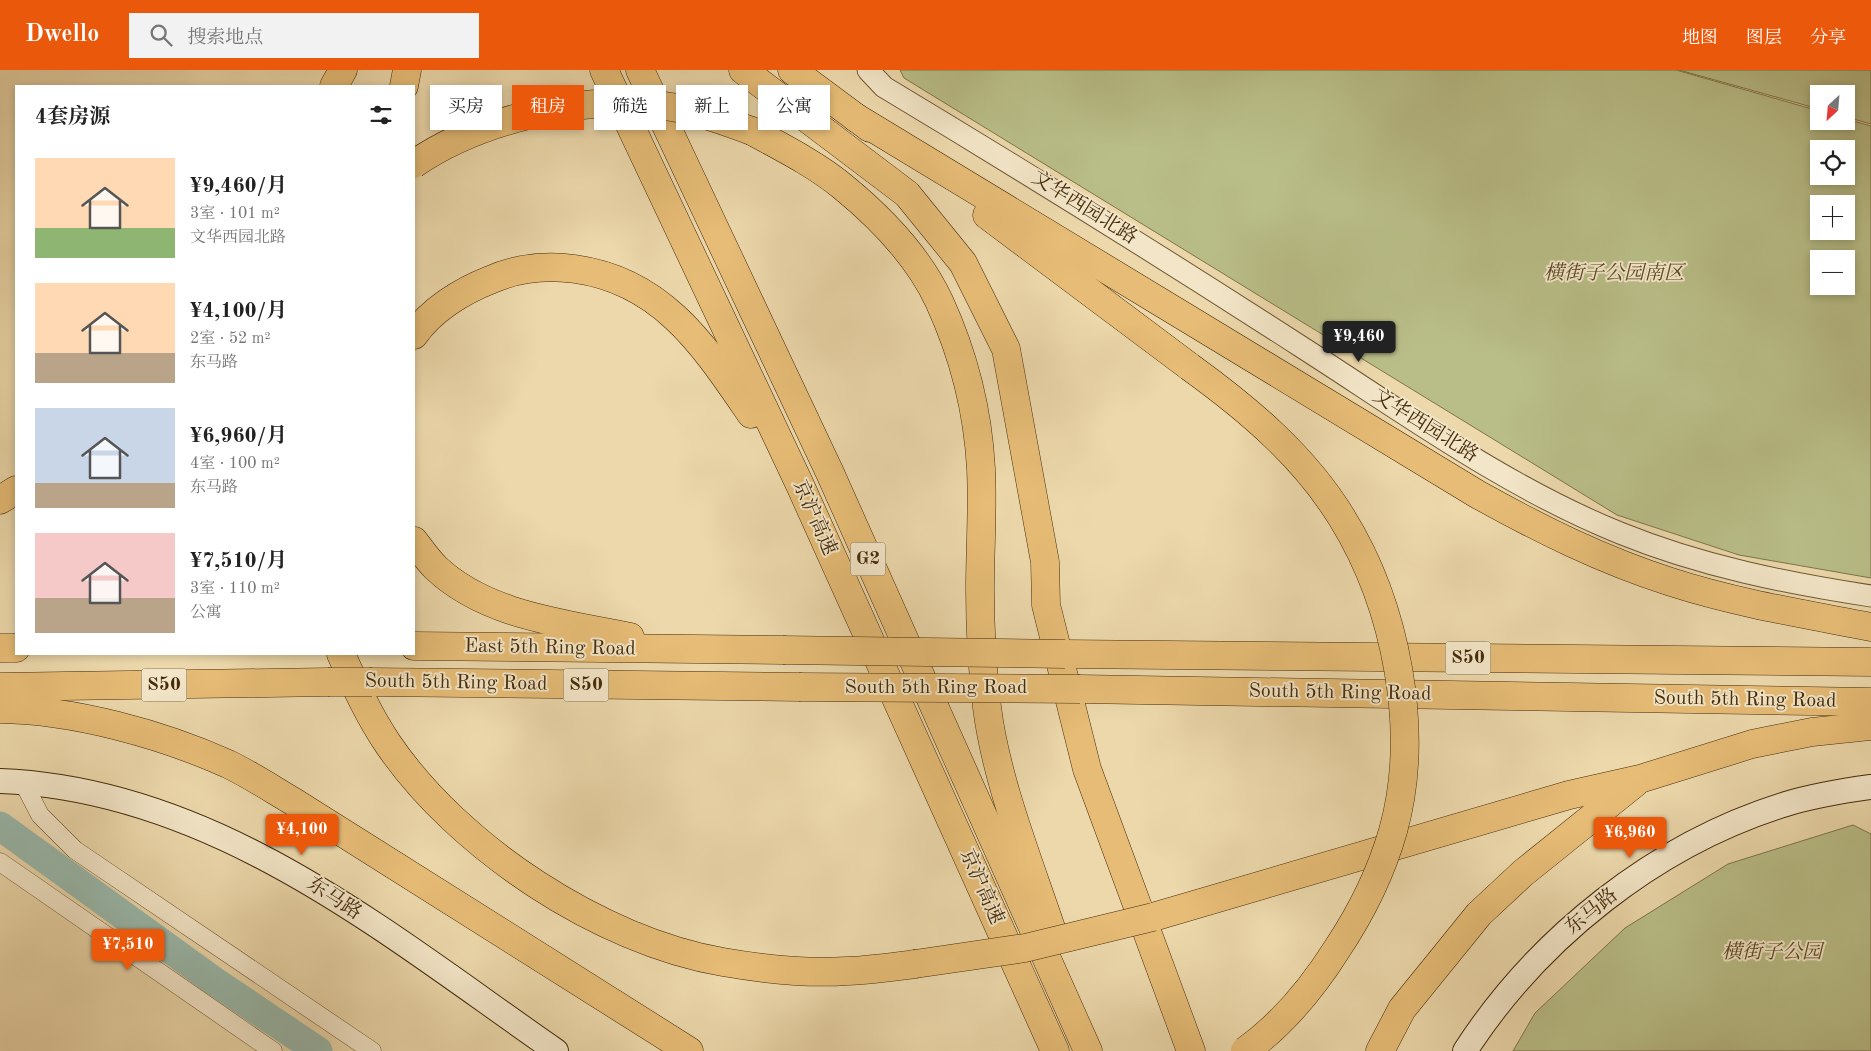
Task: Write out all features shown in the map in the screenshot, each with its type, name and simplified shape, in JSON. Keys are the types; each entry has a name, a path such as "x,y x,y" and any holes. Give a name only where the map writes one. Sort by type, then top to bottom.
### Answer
{"highway":[{"path":"335,85 343,70"},
{"path":"404,85 407,70"},
{"name":"京沪高速","path":"604,70 800,486 1055,1051"},
{"name":"京沪高速","path":"640,70 830,473 1089,1051"},
{"path":"743,70 907,194 964,264 1006,349 1045,562 1046,605 1087,769 1192,1051"},
{"path":"792,70 1236,401 1310,472 1342,518 1362,555 1381,600 1393,638 1400,685 1403,736 1402,781 1393,831 1370,891 1349,931 1320,976 1291,1010 1245,1051"},
{"path":"415,163 456,140 492,125 530,114 614,104 664,105 708,115 752,132 803,159 841,185 882,223 912,258 939,300 956,346 975,413 981,469 981,645 987,709 994,748 1089,1051"},
{"path":"855,117 1477,494 1542,530 1604,558 1671,582 1731,599 1871,627"},
{"path":"415,334 441,308 471,288 503,274 528,268 560,267 592,272 632,285 658,302 712,356 800,486"},
{"path":"0,500 15,491"},
{"path":"415,542 436,568 469,592 504,608 687,649"},
{"name":"East 5th Ring Road","path":"415,646 687,649"},
{"path":"0,648 15,648"},
{"name":"South 5th Ring Road","path":"687,649 1871,662"},
{"path":"341,655 370,714 388,744 413,776 486,847 532,882 578,911 672,950 721,962 809,971 846,971 915,964 1026,948 1153,917 1569,795 1640,779 1752,744 1812,732 1871,726"},
{"name":"South 5th Ring Road","path":"0,687 372,682 1080,689 1871,702"},
{"path":"0,709 28,710 91,721 157,738 228,764 294,802 689,1051"},
{"path":"1380,1051 1402,1009 1479,914 1523,873 1640,779"},
{"path":"628,1012 708,1051"}],"main road":[{"name":"东马路","path":"0,781 74,789 135,804 212,832 272,861 328,894 556,1051"},
{"name":"东马路","path":"1465,1051 1485,1020 1521,978 1559,939 1592,910 1636,878 1692,844 1778,808 1834,793 1871,787"}],"street":[{"name":"文华西园北路","path":"868,70 884,87 1109,222 1465,452 1549,500 1620,533 1704,562 1794,584 1871,596"},
{"path":"23,782 40,815 75,850 372,1051"},
{"path":"0,862 273,1051"}],"green space":[{"name":"横街子公园南区","path":"900,70 1676,70 1810,108 1810,130 1855,130 1855,122 1871,126 1871,578 1739,555 1617,515 904,78"},
{"path":"1679,70 1871,70 1871,124 1855,120 1855,85 1810,85 1810,106"},
{"name":"横街子公园","path":"1853,825 1871,834 1871,1051 1513,1051 1535,1013 1625,928 1728,864"}],"waterway":[{"path":"0,826 214,981 318,1051"}]}
